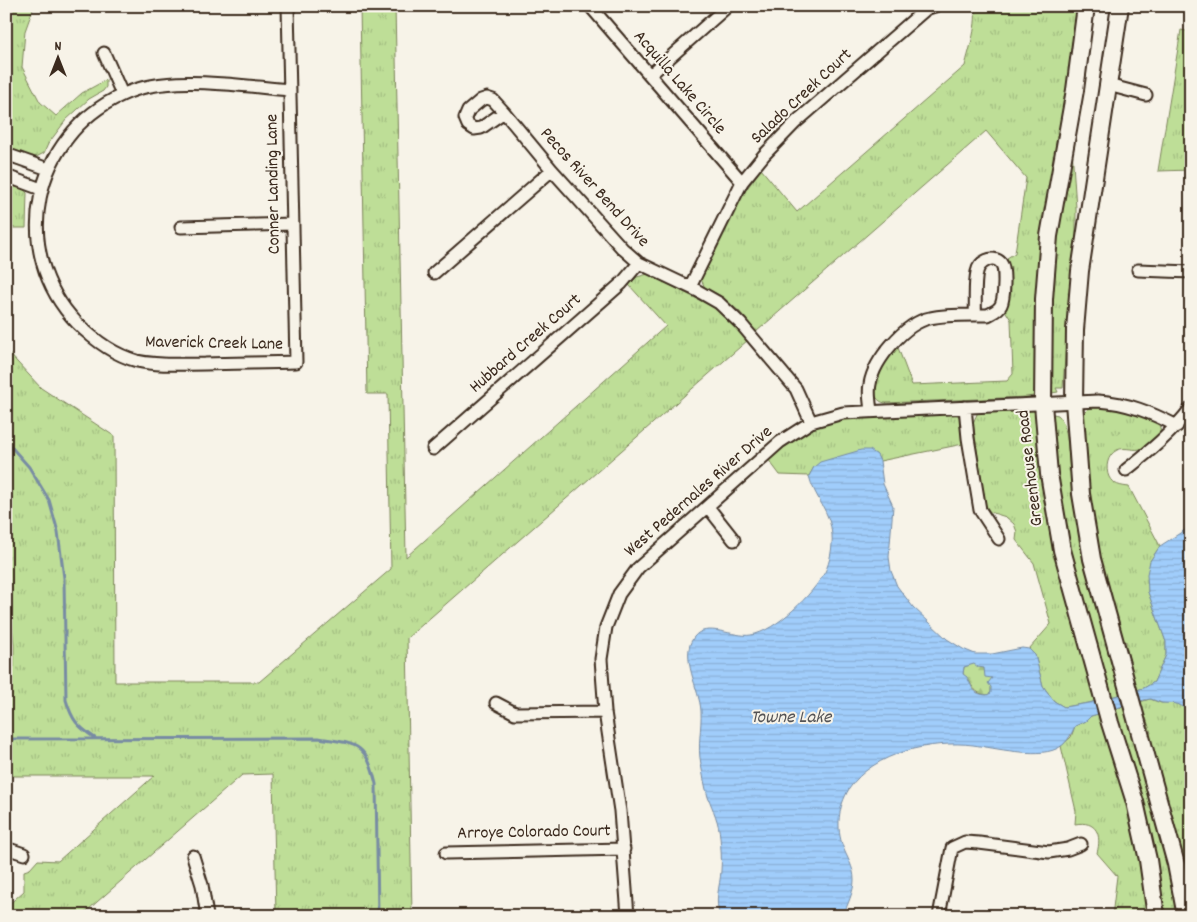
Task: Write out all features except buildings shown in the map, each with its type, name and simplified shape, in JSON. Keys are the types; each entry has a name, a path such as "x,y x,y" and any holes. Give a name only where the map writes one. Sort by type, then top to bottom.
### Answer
{"main road":[{"name":"Greenhouse Road","path":"1086,6 1075,90 1049,236 1044,299 1043,404 1049,474 1062,550 1110,723 1135,802 1148,860 1156,916"},
{"path":"1120,6 1080,271 1075,330 1074,402 1081,494 1092,559 1176,864 1186,916"}],"street":[{"name":"Conner Landing Lane","path":"288,6 296,362"},
{"name":"Acquilla Lake Circle","path":"590,6 742,182"},
{"path":"650,74 728,6"},
{"name":"Salado Creek Court","path":"690,287 742,182 777,141 796,122 926,9 935,6"},
{"path":"104,53 122,94"},
{"name":"Maverick Creek Lane","path":"290,90 169,83 143,87 122,94 101,106 82,120 66,138 48,169 41,189 38,236 43,264 53,290 68,313 88,334 111,349 137,361 160,364 296,362"},
{"path":"1108,85 1146,95"},
{"name":"Pecos River Bend Drive","path":"504,112 552,170 622,248 639,263 719,303 741,324 796,389 811,422"},
{"path":"6,154 48,169"},
{"path":"434,273 552,170"},
{"path":"6,176 41,189"},
{"path":"181,227 293,224"},
{"path":"870,411 869,384 877,361 892,344 916,323 930,318 988,315 996,312 1001,305 1003,296 1004,270 1001,263 995,260 986,260 977,271 975,315"},
{"name":"Hubbard Creek Court","path":"433,449 622,283 639,263"},
{"path":"1138,270 1191,272"},
{"name":"West Pedernales River Drive","path":"628,916 624,849 605,712 601,659 606,627 619,594 638,568 780,442 811,422 843,413 1098,401 1117,402 1149,412 1177,426"},
{"path":"965,407 980,510 999,539"},
{"path":"1126,470 1152,451 1177,426 1191,408"},
{"path":"708,506 734,540"},
{"path":"496,703 515,713 605,712"},
{"path":"939,916 952,848 965,842 1049,852 1068,849 1081,844"},
{"path":"6,848 24,854"},
{"name":"Arroye Colorado Court","path":"446,853 624,849"},
{"path":"193,856 202,885 207,916"}],"green space":[{"path":"9,6 34,6 25,31 22,67 40,102 56,116 82,93 106,80 106,87 103,91 89,99 66,120 48,144 44,153 36,157 6,147 6,73"},
{"path":"360,6 395,6 406,557 666,326 629,285 637,277 648,274 715,308 726,316 748,340 407,638 412,916 276,916 273,774 242,775 81,916 6,916 6,907 24,891 24,871 30,869 38,860 58,861 154,776 6,776 6,674 14,667 14,644 6,573 6,350 41,388 114,436 115,682 259,682 391,569 388,394 367,394"},
{"path":"974,6 1080,6 1072,148 1076,208 1076,247 1068,309 1063,388 1056,388 1058,392 1027,397 885,403 880,401 875,394 875,378 887,356 897,345 912,385 1007,381 1013,374 1011,320 1003,307 1010,283 1007,258 1015,253 1026,178 986,131 756,332 740,312 721,296 705,288 701,279 702,273 738,201 761,169 797,212 965,66 974,27"},
{"path":"1181,30 1191,32 1191,170 1158,171"},
{"path":"6,182 24,189 27,193 26,228 6,228"},
{"path":"1095,407 1135,412 1154,420 1159,426 1159,435 1148,446 1140,449 1120,449 1114,452 1109,458 1107,470 1113,482 1120,486 1129,487 1160,546 1150,561 1148,592 1166,642 1166,655 1154,682 1144,688 1089,703 1064,707 1054,701 1043,686 1035,655 1029,649 1051,624 1034,563 1016,540 1017,532 1014,524 1006,517 990,512 985,504 973,423 978,412 1029,409 1058,415 1062,420 1066,433 1070,470 1080,522 1118,677 1133,672 1126,649 1126,641 1120,640 1102,575 1086,474 1083,414 1088,409"},
{"path":"953,412 957,414 961,421 963,444 880,461 876,454 814,467 809,476 780,475 768,459 801,433 835,420 895,413"},
{"path":"974,663 984,668 992,678 991,693 987,695 975,690 963,674 964,667"},
{"path":"1150,699 1161,703 1172,702 1183,706 1191,717 1191,906 1148,734 1151,733 1146,718 1131,723 1135,732 1181,916 1112,916 1117,876 1097,853 1099,840 1096,830 1088,824 1075,824 1076,811 1061,746 1071,737 1075,726 1086,721 1091,716"}],"water":[{"name":"Towne Lake","path":"861,450 870,450 877,455 880,461 883,484 893,506 889,557 891,571 897,586 913,607 947,639 963,649 975,654 992,654 1022,648 1029,649 1035,655 1043,686 1054,701 1064,707 1089,703 1144,688 1154,682 1166,655 1166,642 1148,592 1147,574 1150,561 1160,546 1191,526 1191,717 1182,706 1151,699 1091,716 1086,721 1075,726 1063,745 1048,752 1038,753 957,744 923,747 905,751 888,758 860,776 849,789 840,810 839,832 854,875 852,894 843,916 720,916 717,899 721,867 719,832 716,816 707,793 700,757 701,711 689,663 690,645 699,632 706,630 744,635 761,632 782,619 812,591 825,572 832,549 829,519 811,484 809,476 814,467 820,462","holes":["974,664 984,668 985,677 992,678 988,683 991,687 991,693 987,695 976,692 963,674 964,667"]}],"waterway":[{"path":"6,441 29,467 49,500 58,532 64,578 66,700 76,722 95,738"},
{"path":"6,739 319,738 352,744 364,753 376,784 378,916"}]}
